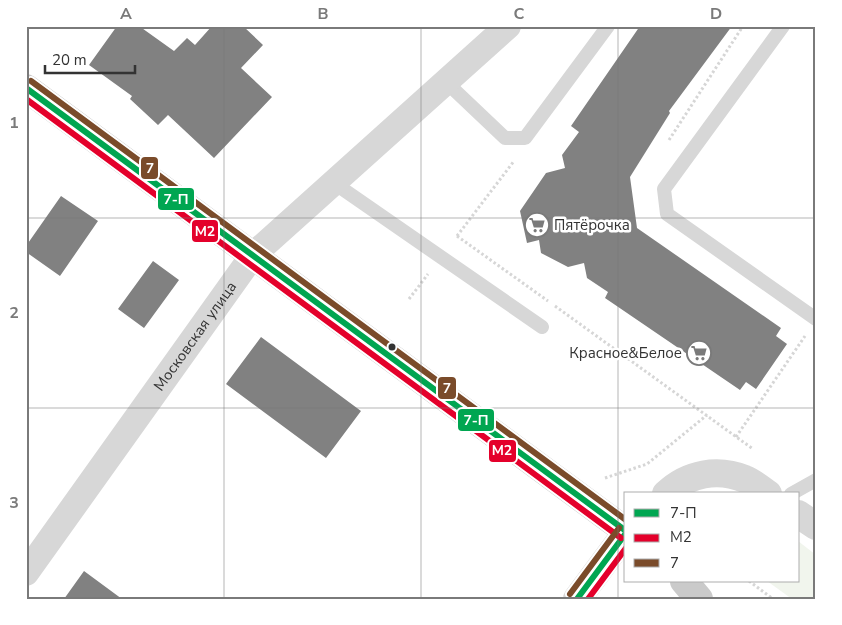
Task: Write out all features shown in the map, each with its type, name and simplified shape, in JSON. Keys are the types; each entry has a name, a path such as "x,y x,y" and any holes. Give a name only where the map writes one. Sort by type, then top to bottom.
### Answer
{"main road":[{"path":"26,88 624,531"},
{"path":"685,582 699,599"}],"street":[{"name":"Московская улица","path":"26,573 252,255 508,26"},
{"path":"668,492 675,486 700,474 721,473 746,479 765,492"},
{"path":"800,515 816,526"},
{"path":"577,599 624,535"}],"lane":[{"path":"446,82 505,138 525,138 608,26"},
{"path":"781,27 664,189 667,214 816,319"},
{"path":"334,183 542,327"},
{"path":"795,492 816,480"}],"path":[{"path":"457,236 759,453"},
{"path":"605,478 647,464 707,415"},
{"path":"750,582 773,599"}],"shaded area":[{"path":"800,543 816,555 816,599 792,599 768,582 800,582"}],"building":[{"path":"117,26 139,26 174,51 187,38 195,45 212,26 243,26 263,45 241,68 272,97 214,158 168,115 158,125 130,99 132,96 89,65"},
{"path":"640,26 732,26 669,111 670,113 630,177 637,228 781,328 776,336 787,344 756,389 746,382 740,390 605,298 608,292 587,278 584,263 568,267 541,253 539,240 527,243 520,211 546,173 565,168 562,155 579,132 571,126"},
{"path":"61,196 98,221 60,276 26,252 26,246"},
{"path":"153,261 179,280 144,328 118,309"},
{"path":"261,337 361,411 326,458 226,384"},
{"path":"84,571 122,599 64,599"}],"transit line":[{"name":"7","path":"31,81 624,519"},
{"name":"7-П","path":"26,88 624,530"},
{"name":"М2","path":"26,99 621,538"},
{"name":"7","path":"570,594 619,528"},
{"name":"7-П","path":"577,599 624,536"},
{"name":"М2","path":"588,599 624,551"}],"place":[{"name":"Пятёрочка","path":"537,225"},
{"name":"Красное&Белое","path":"699,353"}]}
